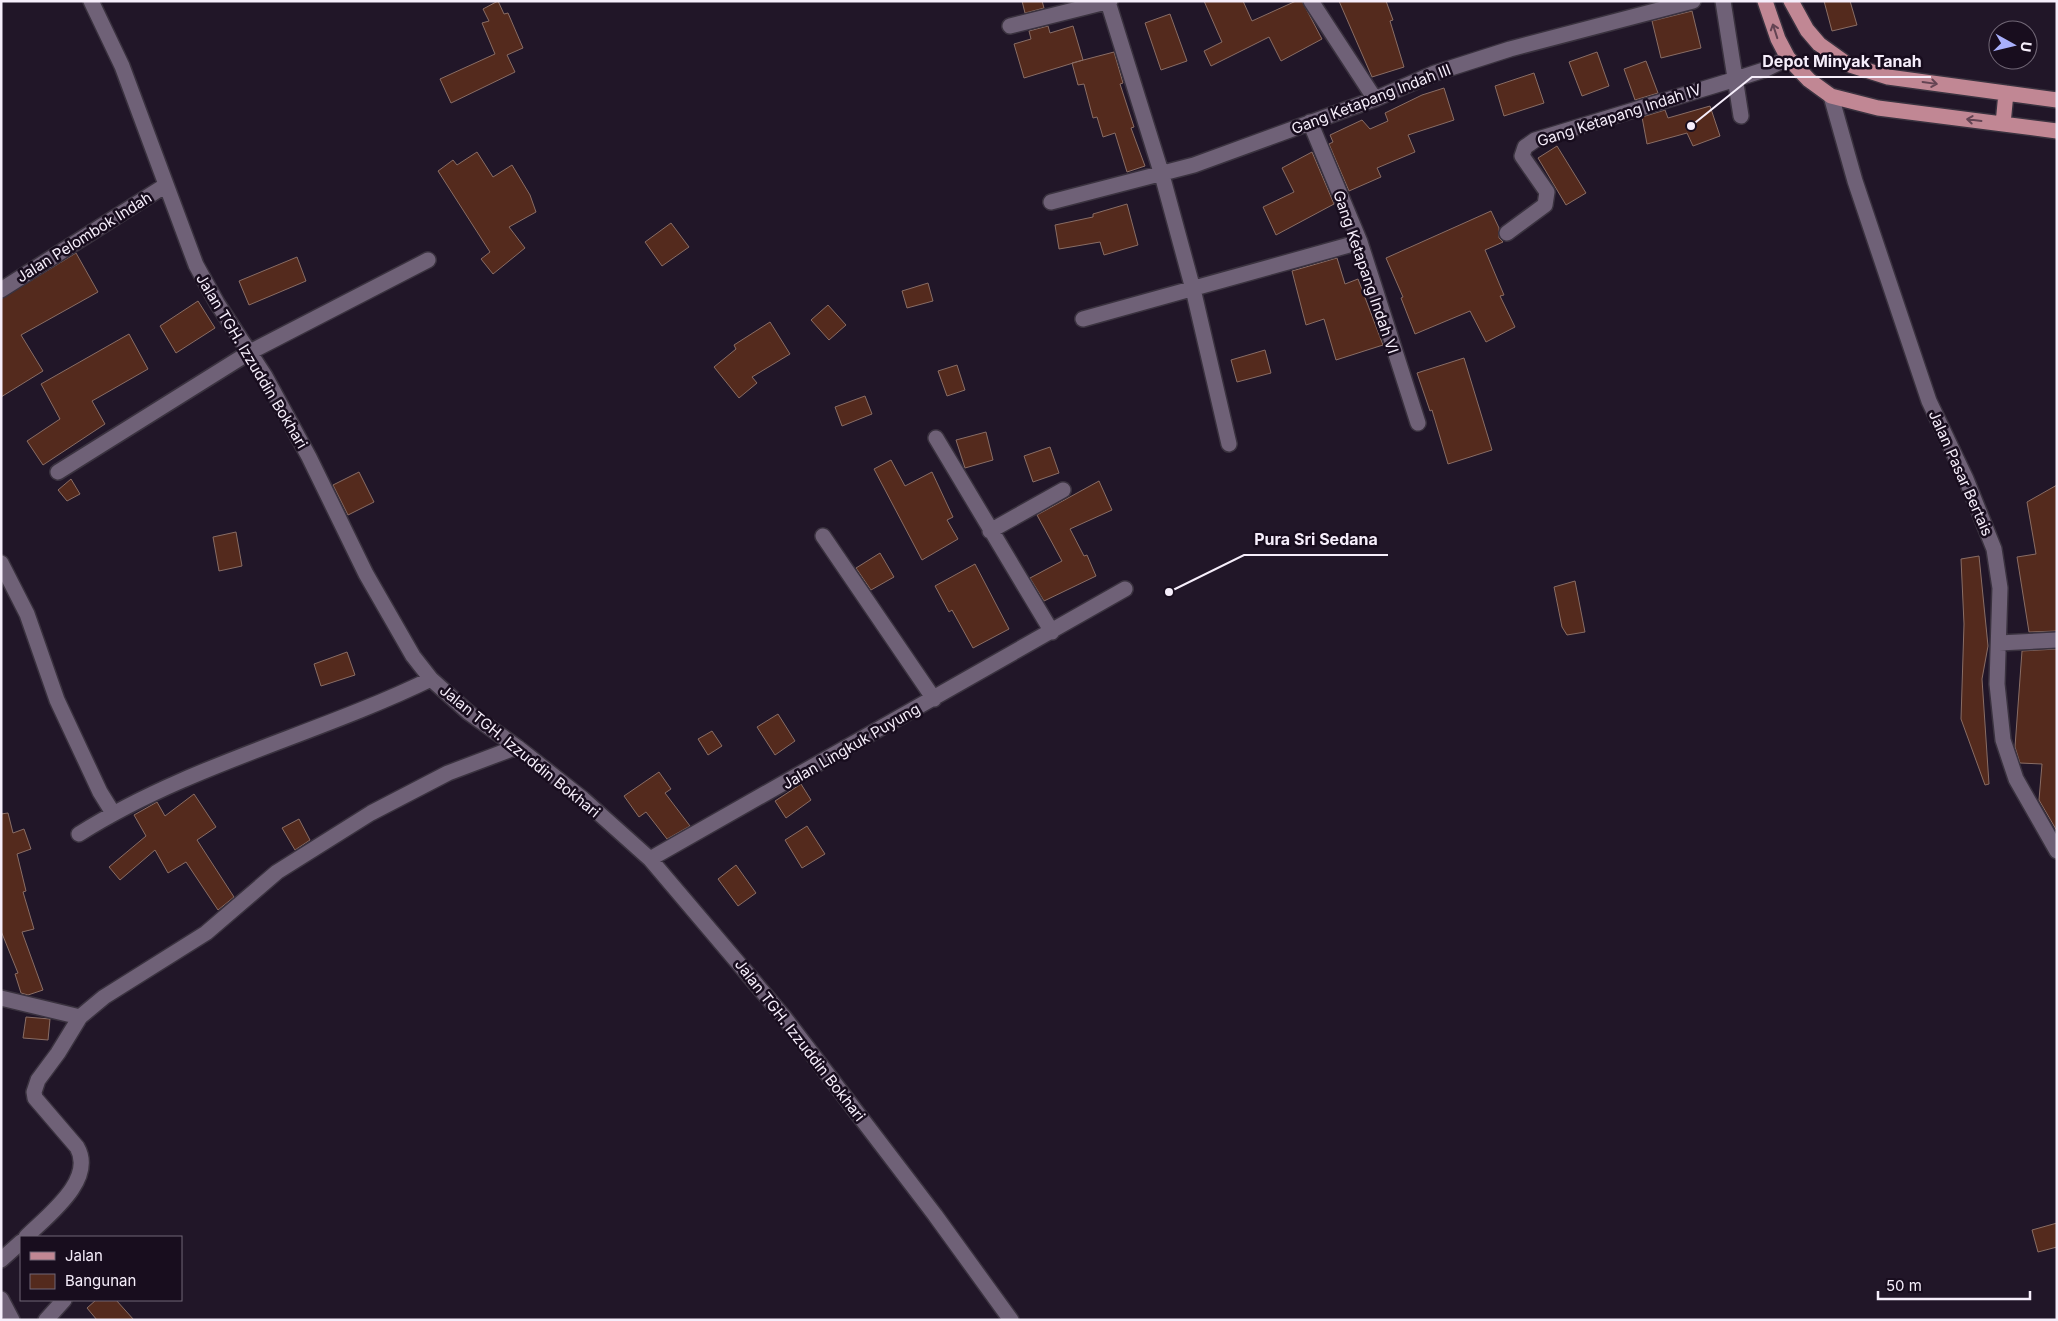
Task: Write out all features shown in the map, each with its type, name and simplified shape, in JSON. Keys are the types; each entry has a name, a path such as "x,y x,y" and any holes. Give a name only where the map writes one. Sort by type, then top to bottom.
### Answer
{"main road":[{"path":"1765,1 1778,40 1788,58 1809,80 1831,96 1878,108 2057,131"},
{"path":"1791,1 1807,30 1819,44 1847,64 1888,77 2057,100"},
{"path":"2003,124 2006,93"}],"street":[{"name":"Jalan TGH. Izzuddin Bokhari","path":"91,1 122,66 196,265 217,303 250,352 309,457 386,611 413,656 431,680 469,712 583,799 650,859 784,1017 935,1215 1010,1319"},
{"path":"1010,26 1109,1 1162,175 1193,289 1229,444"},
{"path":"1311,1 1375,99"},
{"name":"Gang Ketapang Indah III","path":"1051,202 1162,175 1375,99 1435,73 1510,49 1693,1"},
{"path":"1723,1 1741,116"},
{"path":"1736,79 1764,70 1788,58"},
{"name":"Gang Ketapang Indah IV","path":"1507,233 1545,205 1548,198 1547,192 1522,156 1525,147 1536,140 1736,79"},
{"name":"Jalan Pasar Bertais","path":"1831,96 1856,181 1929,401 1990,536 1998,567 1999,643 1997,684 2003,740 2016,779 2057,851"},
{"name":"Gang Ketapang Indah VI","path":"1310,122 1360,242 1418,423"},
{"name":"Jalan Pelombok Indah","path":"1,290 166,185"},
{"path":"1083,319 1360,242"},
{"path":"58,472 250,352 428,260"},
{"path":"936,438 1052,632"},
{"path":"990,530 1063,490"},
{"path":"823,536 934,699"},
{"path":"1,563 27,614 57,700 113,813"},
{"name":"Jalan Lingkuk Puyung","path":"650,859 1125,589"},
{"path":"1999,643 2057,640"},
{"path":"79,834 142,797 232,759 385,702 431,680"},
{"path":"27,1236 73,1189 81,1170 82,1158 77,1146 35,1098 34,1092 38,1080 58,1053 80,1017 123,984 206,933 278,872 371,813 448,773 517,747"},
{"path":"1,998 80,1017"},
{"path":"1,1260 20,1243"},
{"path":"1,1299 12,1320"},
{"path":"46,1320 63,1301"}],"building":[{"path":"498,1 504,14 508,13 523,48 507,55 515,72 451,103 440,79 495,54 482,23 489,21 483,9"},
{"path":"1022,1 1042,1 1044,8 1025,13"},
{"path":"1204,1 1243,1 1252,21 1296,1 1302,1 1322,39 1281,61 1269,37 1211,66 1204,51 1222,42"},
{"path":"1339,1 1386,1 1393,20 1390,21 1404,67 1372,77"},
{"path":"1824,1 1850,1 1857,25 1832,31"},
{"path":"1692,11 1701,48 1661,58 1652,21"},
{"path":"1170,14 1187,61 1161,70 1145,23"},
{"path":"1048,26 1050,33 1073,26 1083,60 1024,78 1014,44 1031,39 1029,31"},
{"path":"1114,52 1123,83 1120,84 1134,127 1131,128 1145,166 1127,172 1115,133 1103,137 1097,117 1093,118 1084,84 1078,85 1072,63"},
{"path":"1597,52 1609,86 1582,96 1569,62"},
{"path":"1646,61 1658,93 1635,100 1624,69"},
{"path":"1534,73 1544,103 1504,116 1495,86"},
{"path":"1444,88 1454,120 1408,135 1415,152 1377,168 1381,177 1349,191 1329,144 1333,142 1330,135 1362,120 1370,129 1388,121 1385,113 1422,95"},
{"path":"1710,106 1720,136 1693,146 1687,133 1647,144 1642,117 1665,110 1668,118"},
{"path":"1557,146 1586,193 1566,205 1538,158"},
{"path":"477,152 493,177 512,165 530,195 536,212 509,227 525,248 493,274 481,259 490,252 438,171 453,160 457,165"},
{"path":"1312,152 1334,204 1276,235 1263,207 1294,192 1282,168"},
{"path":"1127,204 1138,245 1104,255 1100,242 1059,249 1055,225 1093,217 1093,214"},
{"path":"1491,211 1499,228 1499,238 1503,242 1485,250 1504,295 1500,296 1515,327 1486,342 1470,311 1415,334 1401,298 1403,297 1386,258"},
{"path":"671,223 689,247 662,266 645,242"},
{"path":"76,253 98,292 21,335 43,371 1,397 1,299"},
{"path":"297,257 306,281 249,305 239,281"},
{"path":"1337,258 1345,284 1358,279 1383,345 1336,360 1324,319 1306,325 1292,271"},
{"path":"928,283 933,301 907,308 902,291"},
{"path":"198,301 215,328 176,353 160,326"},
{"path":"828,305 846,325 829,340 811,320"},
{"path":"770,322 790,354 752,377 757,383 739,398 714,367 736,349 734,345"},
{"path":"129,334 148,369 92,401 105,424 43,465 27,441 60,419 41,384"},
{"path":"1265,350 1271,373 1237,382 1231,360"},
{"path":"1464,358 1492,450 1448,464 1432,410 1430,411 1417,373"},
{"path":"957,365 965,390 947,396 938,371"},
{"path":"865,396 872,414 842,426 835,407"},
{"path":"986,432 993,460 965,468 956,440"},
{"path":"1050,447 1059,473 1033,482 1024,456"},
{"path":"891,460 905,486 932,472 953,517 947,520 958,539 922,560 874,469"},
{"path":"359,472 374,502 348,515 333,485"},
{"path":"71,479 80,494 67,501 58,490"},
{"path":"1099,481 1112,510 1070,529 1084,556 1087,555 1096,576 1044,601 1030,578 1062,561 1037,515"},
{"path":"2057,485 2057,631 2029,632 2017,557 2036,554 2027,502"},
{"path":"236,532 242,566 219,571 213,537"},
{"path":"880,553 894,577 871,590 856,568"},
{"path":"1979,556 1988,646 1982,679 1989,784 1985,785 1961,719 1964,624 1961,559"},
{"path":"975,564 1009,629 973,648 952,610 949,612 935,586"},
{"path":"1575,581 1585,632 1567,635 1562,627 1554,587"},
{"path":"2057,649 2057,831 2039,800 2042,764 2020,763 2015,747 2022,651"},
{"path":"347,652 355,675 321,686 314,664"},
{"path":"778,714 795,741 775,755 757,727"},
{"path":"712,731 722,746 708,755 698,739"},
{"path":"659,772 671,789 665,793 690,826 667,839 646,812 639,817 624,796"},
{"path":"801,784 811,800 786,818 775,801"},
{"path":"194,794 216,827 197,840 234,897 218,910 186,862 168,873 155,850 120,880 109,867 146,836 134,815 157,802 165,816"},
{"path":"8,813 13,833 24,829 31,849 17,854 26,891 23,892 34,929 22,932 43,990 28,995 21,993 15,974 18,973 1,931 1,814"},
{"path":"299,819 310,840 295,850 282,828"},
{"path":"807,826 825,854 802,868 785,840"},
{"path":"736,865 756,893 738,906 718,879"},
{"path":"26,1017 50,1019 48,1040 23,1038"},
{"path":"2057,1223 2057,1247 2038,1252 2032,1230"},
{"path":"95,1301 117,1301 134,1320 97,1320 87,1308"}],"place":[{"name":"Depot Minyak Tanah","path":"1691,126"},
{"name":"Pura Sri Sedana","path":"1169,592"}]}
